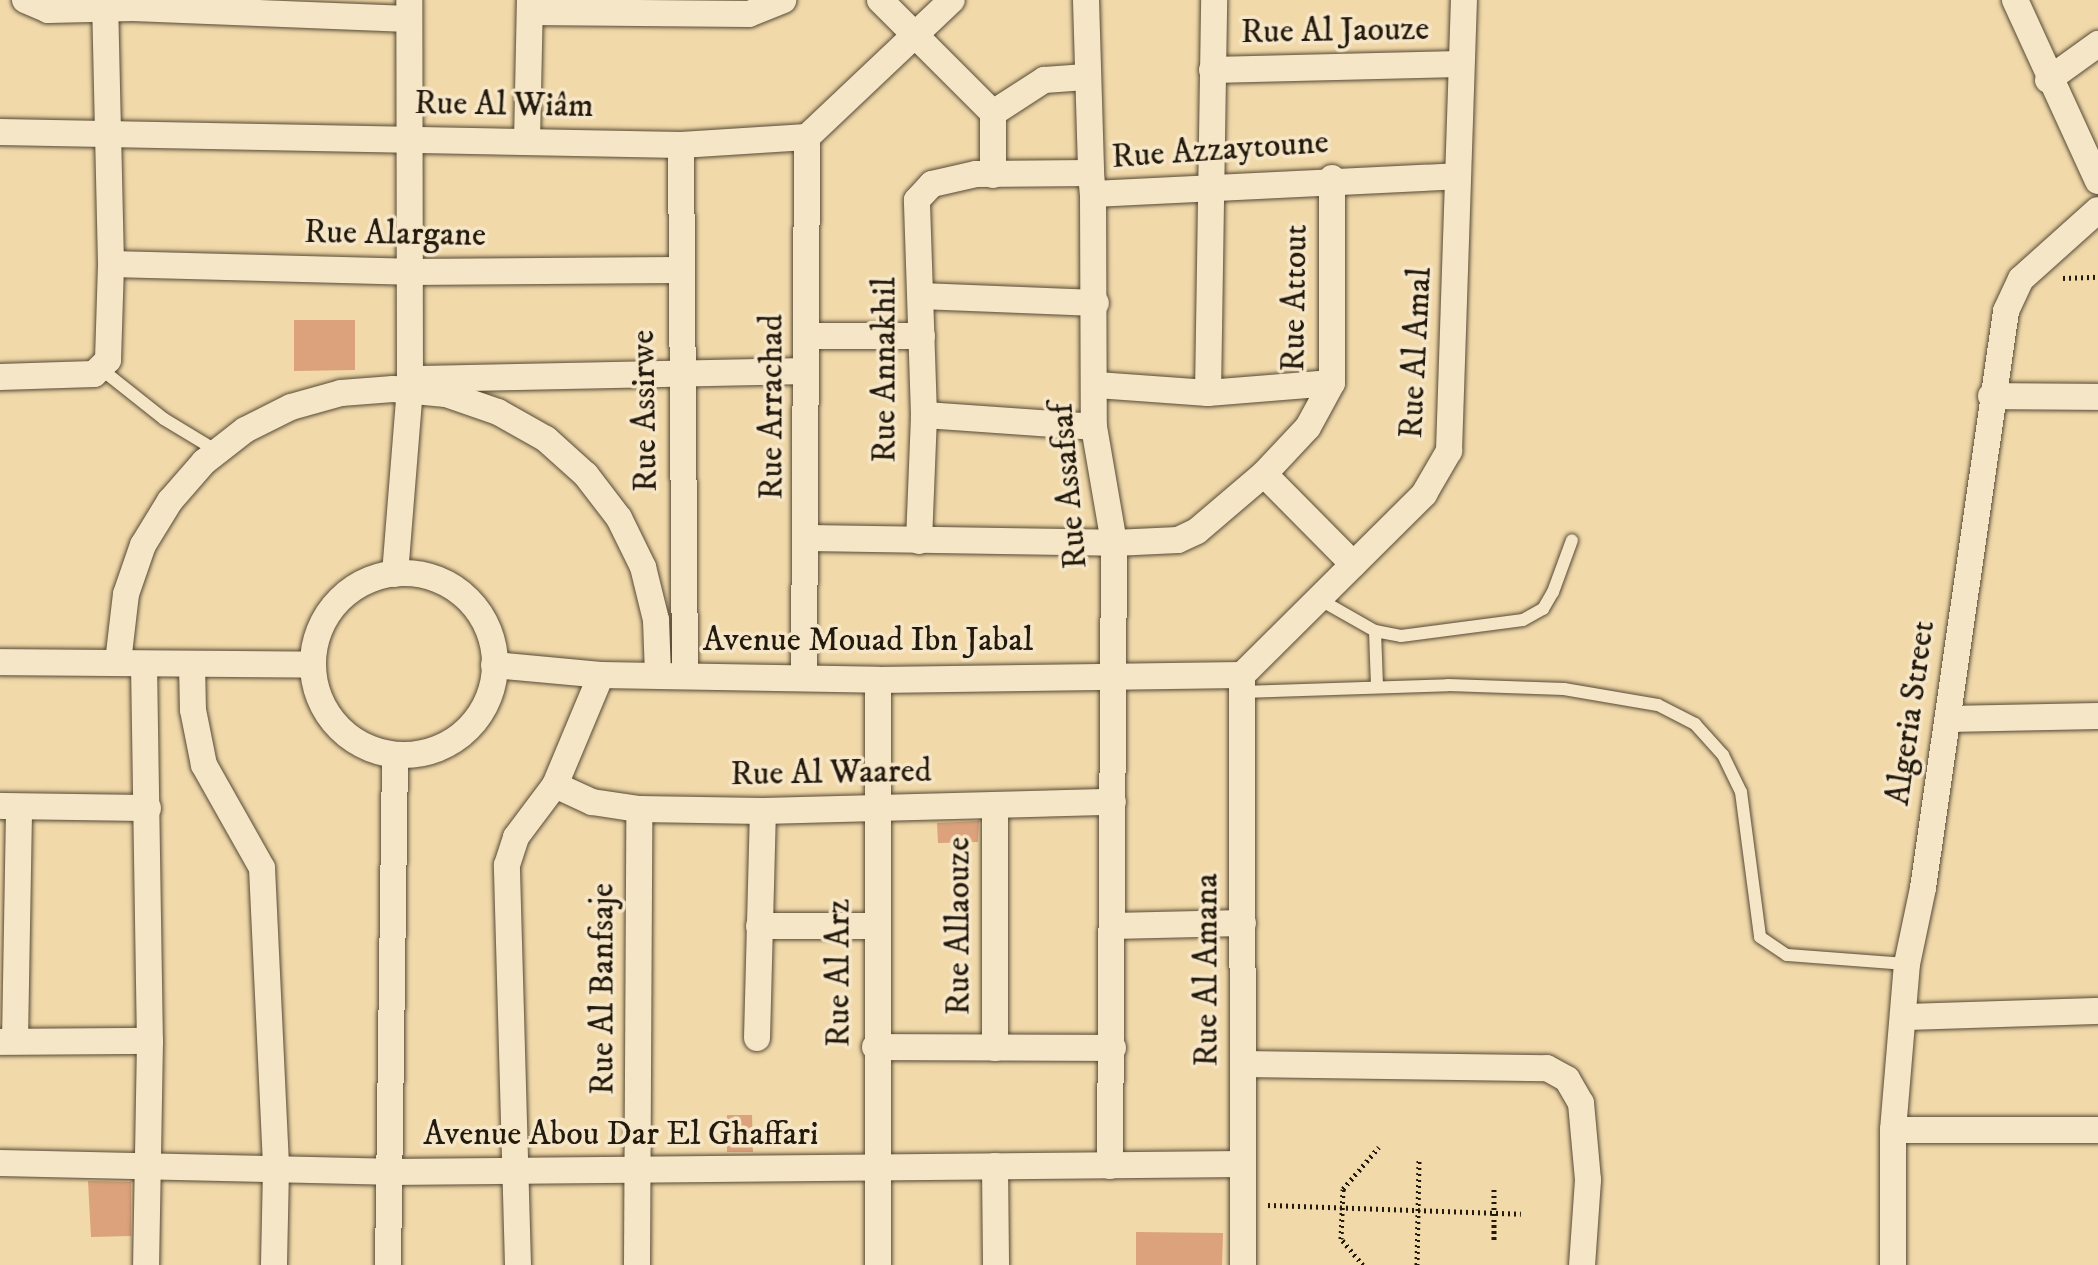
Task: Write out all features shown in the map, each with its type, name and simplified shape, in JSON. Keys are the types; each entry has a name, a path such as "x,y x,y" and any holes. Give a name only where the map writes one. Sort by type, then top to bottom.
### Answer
{"street":[{"path":"25,0 48,10 132,4 409,10 410,384 395,574"},
{"path":"527,141 530,6 749,7 783,0"},
{"path":"880,0 993,113 993,175"},
{"path":"807,137 913,33 952,0"},
{"name":"Rue Assafsaf","path":"1086,0 1086,77 1096,303 1094,427 1114,543 1113,677"},
{"path":"1208,393 1214,0"},
{"name":"Rue Al Amal","path":"1242,684 1317,598 1424,494 1449,451 1464,0"},
{"path":"2015,0 2048,80 2098,181"},
{"path":"0,377 86,375 101,369 110,341 105,8"},
{"path":"2048,80 2098,44"},
{"name":"Rue Al Jaouze","path":"1212,70 1460,64"},
{"path":"993,113 1030,86 1086,77"},
{"name":"Rue Al Wiâm","path":"0,132 681,145 807,137"},
{"name":"Rue Arrachad","path":"804,677 808,538 807,137"},
{"name":"Rue Assirwe","path":"681,145 679,270 685,676"},
{"name":"Rue Azzaytoune","path":"917,200 940,180 993,175 1211,188 1332,178 1458,176"},
{"name":"Rue Attout","path":"808,538 1114,543 1178,540 1216,518 1264,474 1308,427 1332,383 1332,178"},
{"name":"Rue Annakhil","path":"917,200 924,415 919,541"},
{"name":"Algeria Street","path":"1893,1265 1893,1130 1907,964 1948,719 1991,396 2011,294 2043,256 2098,210"},
{"name":"Rue Alargane","path":"111,264 409,272 679,270"},
{"path":"921,296 1096,303"},
{"path":"807,336 922,336"},
{"path":"146,1265 144,1166 150,1041 148,808 126,594 143,545 175,494 217,451 260,421 308,401 358,390 410,384 806,371"},
{"path":"1097,385 1208,393 1332,383"},
{"path":"410,384 464,399 514,419 560,449 599,488 643,567 656,620 658,675"},
{"path":"1991,396 2098,397"},
{"path":"924,415 1094,427"},
{"path":"1264,474 1353,564"},
{"path":"395,574 439,581 470,602 487,627 494,665 486,701 464,732 432,750 395,755 366,747 336,726 318,695 313,665 320,629 336,604 359,585 395,574"},
{"path":"0,662 313,665"},
{"path":"192,664 193,710 204,765 262,868 276,1169 274,1265"},
{"name":"Avenue Mouad Ibn Jabal","path":"494,665 601,675 878,680 1113,677 1242,684"},
{"path":"518,1265 507,865 516,837 555,785 601,675"},
{"path":"1110,1166 1113,677"},
{"name":"Rue Al Arz","path":"878,680 875,926 878,1265"},
{"name":"Rue Al Amana","path":"1242,684 1243,1265"},
{"path":"1948,719 2098,716"},
{"path":"388,1265 395,755"},
{"name":"Rue Al Waared","path":"555,785 592,802 639,809 763,811 1113,802"},
{"name":"Rue Allaouze","path":"995,805 995,1048"},
{"path":"148,808 10,806 8,1041 150,1041"},
{"name":"Rue Al Banfsaje","path":"637,1265 639,809"},
{"path":"757,1038 763,811"},
{"path":"1112,926 1243,923"},
{"path":"759,926 875,926"},
{"path":"1904,1017 2098,1011"},
{"path":"875,1047 1113,1048"},
{"path":"1243,1064 1547,1068 1567,1079 1581,1103 1587,1165 1582,1265"},
{"path":"1893,1130 2098,1130"},
{"name":"Avenue Abou Dar El Ghaffari","path":"0,1163 389,1172 517,1169 877,1170 1243,1164"},
{"path":"995,1166 996,1265"}],"lane":[{"path":"101,369 164,419 217,451"},
{"path":"1317,598 1375,631 1401,636 1523,620 1543,609 1553,592 1572,540"},
{"path":"1375,631 1377,685"},
{"path":"1242,684 1564,689 1658,705 1695,724 1723,755 1741,792 1760,937 1772,949 1797,957 1907,964"}],"path":[{"path":"1363,1265 1341,1239 1341,1208 1347,1182 1379,1147"},
{"path":"1417,1265 1419,1159"},
{"path":"1494,1189 1494,1241"},
{"path":"1243,1204 1521,1214"}],"building":[{"path":"294,320 355,320 355,370 294,371"},
{"path":"979,821 978,842 938,843 937,823"},
{"path":"727,1115 752,1115 753,1152 727,1152"},
{"path":"88,1181 131,1182 131,1236 91,1237"},
{"path":"1136,1232 1223,1233 1222,1265 1136,1265"}]}
